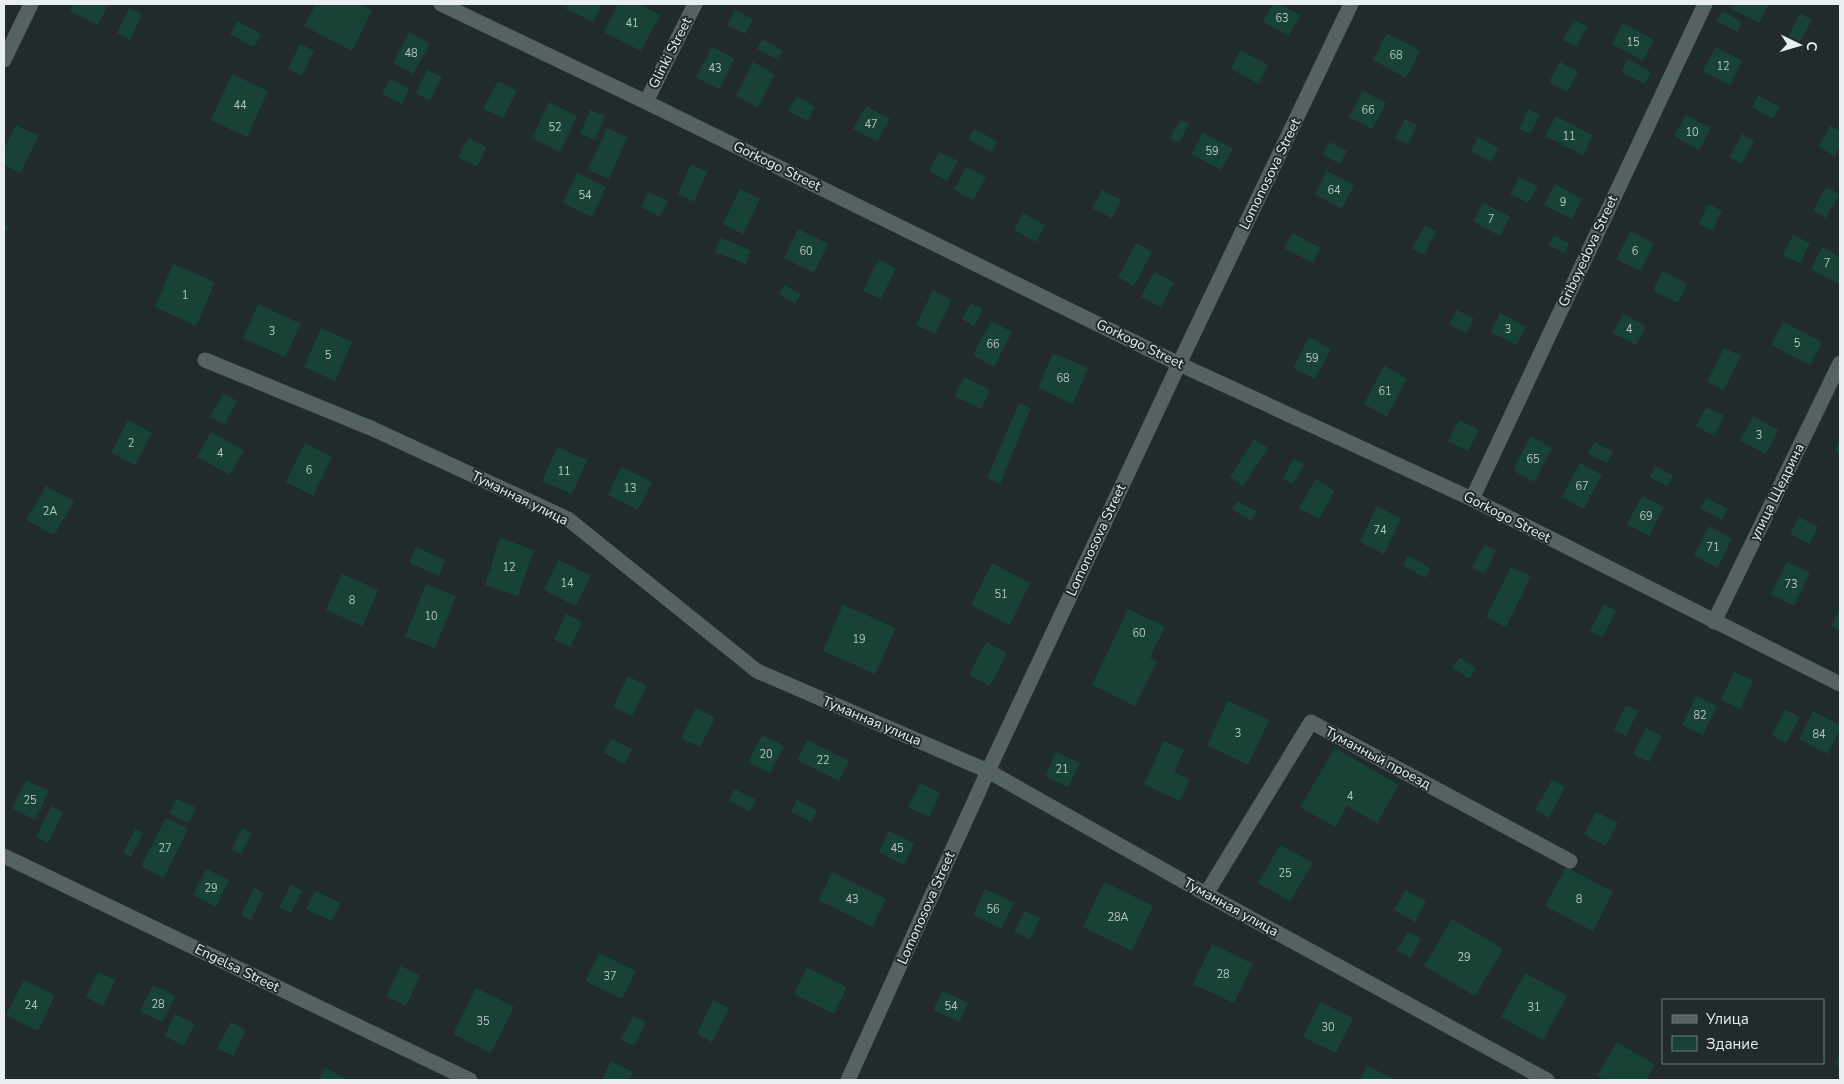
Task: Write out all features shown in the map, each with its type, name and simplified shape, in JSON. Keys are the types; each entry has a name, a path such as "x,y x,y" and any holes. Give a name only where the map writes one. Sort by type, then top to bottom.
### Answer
{"street":[{"path":"4,60 31,4"},
{"name":"Gorkogo Street","path":"441,4 646,102 1179,364 1472,499 1840,684"},
{"name":"Glinki Street","path":"646,102 695,4"},
{"name":"Lomonosova Street","path":"848,1080 988,771 1351,4"},
{"name":"Griboyedova Street","path":"1472,499 1705,4"},
{"name":"Туманная улица","path":"205,360 373,429 568,519 757,671 988,771 1206,894 1547,1080"},
{"name":"улица Щедрина","path":"1714,622 1840,363"},
{"name":"Туманный проезд","path":"1206,894 1312,722 1570,861"},
{"name":"Engelsa Street","path":"4,856 470,1080"}],"building":[{"path":"74,4 109,4 98,25 70,11"},
{"path":"316,4 360,4 372,10 352,51 304,26"},
{"path":"568,4 602,4 593,22 566,9"},
{"path":"618,4 640,4 660,15 641,51 604,32"},
{"path":"1273,4 1280,4 1300,15 1289,36 1263,22"},
{"path":"1733,4 1769,4 1759,23 1730,8"},
{"path":"129,8 142,14 130,40 117,33"},
{"path":"735,10 753,19 745,34 727,25"},
{"path":"1722,11 1742,22 1737,32 1717,21"},
{"path":"1800,13 1812,20 1799,43 1788,37"},
{"path":"1574,20 1587,26 1576,47 1563,40"},
{"path":"237,21 261,34 254,47 230,34"},
{"path":"1623,23 1654,40 1643,61 1612,44"},
{"path":"409,32 430,44 413,74 393,63"},
{"path":"1387,33 1420,51 1406,78 1373,60"},
{"path":"762,39 783,50 778,60 757,49"},
{"path":"300,44 314,51 302,75 288,69"},
{"path":"712,47 735,59 719,89 696,77"},
{"path":"1716,47 1742,61 1730,85 1703,71"},
{"path":"1240,50 1268,65 1259,84 1231,69"},
{"path":"1628,59 1651,72 1645,84 1621,72"},
{"path":"753,62 775,74 758,107 736,96"},
{"path":"1560,62 1578,72 1567,92 1549,82"},
{"path":"427,70 442,77 430,101 416,93"},
{"path":"232,74 268,91 247,137 211,120"},
{"path":"390,79 409,89 402,104 382,94"},
{"path":"498,81 517,91 503,118 483,109"},
{"path":"1363,91 1386,103 1372,129 1349,117"},
{"path":"1758,95 1779,107 1773,119 1752,107"},
{"path":"796,96 815,106 808,121 788,111"},
{"path":"549,102 577,116 560,152 532,138"},
{"path":"866,106 890,119 877,141 853,129"},
{"path":"1529,109 1540,115 1530,134 1519,128"},
{"path":"590,110 605,116 595,140 580,134"},
{"path":"1686,115 1711,128 1699,150 1674,136"},
{"path":"1556,116 1593,136 1583,155 1545,136"},
{"path":"1405,119 1417,125 1408,144 1395,138"},
{"path":"1180,120 1189,124 1179,143 1170,138"},
{"path":"16,125 39,136 20,173 4,165 4,149"},
{"path":"1830,126 1840,131 1840,145 1835,156 1819,147"},
{"path":"607,128 627,137 609,179 588,170"},
{"path":"974,129 997,141 992,152 968,140"},
{"path":"1203,133 1233,149 1221,170 1191,154"},
{"path":"1742,134 1754,141 1741,164 1729,158"},
{"path":"1478,137 1499,148 1491,162 1471,151"},
{"path":"468,138 487,147 477,167 458,157"},
{"path":"1330,142 1347,151 1340,164 1323,155"},
{"path":"939,152 958,161 947,181 929,171"},
{"path":"691,164 707,172 694,202 678,194"},
{"path":"966,167 986,177 973,200 954,190"},
{"path":"1327,171 1354,185 1342,209 1315,194"},
{"path":"577,173 606,187 592,217 563,203"},
{"path":"1519,177 1538,186 1528,203 1510,194"},
{"path":"1555,184 1582,199 1572,219 1544,205"},
{"path":"1826,187 1839,194 1826,218 1813,211"},
{"path":"740,189 760,199 743,234 723,224"},
{"path":"1102,190 1121,200 1112,218 1092,208"},
{"path":"648,192 668,201 660,217 641,207"},
{"path":"1483,203 1510,217 1500,236 1473,222"},
{"path":"1709,204 1722,211 1712,231 1699,224"},
{"path":"1023,213 1045,225 1036,242 1014,230"},
{"path":"4,224 9,227 4,236"},
{"path":"1425,225 1436,231 1424,255 1412,249"},
{"path":"798,229 828,244 814,273 784,258"},
{"path":"1631,231 1654,244 1640,271 1616,259"},
{"path":"1292,233 1321,248 1313,263 1284,248"},
{"path":"1554,235 1569,244 1564,253 1549,245"},
{"path":"1793,235 1810,243 1800,263 1783,255"},
{"path":"721,238 751,250 746,264 715,252"},
{"path":"1136,243 1152,252 1134,286 1118,277"},
{"path":"1822,247 1840,257 1840,284 1811,269"},
{"path":"878,260 896,268 881,299 863,291"},
{"path":"173,264 215,282 196,326 155,307"},
{"path":"1663,271 1688,284 1677,303 1653,290"},
{"path":"1154,272 1174,282 1161,307 1141,297"},
{"path":"785,285 801,294 795,304 779,294"},
{"path":"933,290 952,300 935,334 916,325"},
{"path":"971,303 983,309 974,326 962,319"},
{"path":"258,304 301,324 285,357 243,338"},
{"path":"1457,310 1474,319 1466,333 1449,324"},
{"path":"1500,313 1526,327 1516,345 1491,332"},
{"path":"1623,314 1646,326 1636,345 1613,333"},
{"path":"991,321 1012,332 994,367 973,355"},
{"path":"1783,322 1822,342 1810,365 1771,345"},
{"path":"321,328 352,342 335,381 304,367"},
{"path":"1309,337 1331,349 1315,379 1293,368"},
{"path":"1724,348 1741,356 1724,390 1707,382"},
{"path":"1053,353 1088,368 1073,404 1038,388"},
{"path":"1384,366 1407,378 1387,417 1364,404"},
{"path":"964,377 990,390 981,409 955,396"},
{"path":"223,393 237,401 224,425 210,417"},
{"path":"1019,403 1031,408 1000,484 987,478"},
{"path":"1706,407 1724,416 1714,436 1696,426"},
{"path":"1753,416 1778,430 1766,454 1740,441"},
{"path":"128,420 152,433 135,465 111,453"},
{"path":"1459,420 1479,430 1468,451 1448,441"},
{"path":"211,432 244,450 230,475 197,457"},
{"path":"1531,436 1552,448 1534,482 1513,470"},
{"path":"1254,439 1268,448 1243,486 1230,477"},
{"path":"1840,440 1840,454 1835,451"},
{"path":"1594,442 1613,452 1607,463 1588,454"},
{"path":"305,443 332,457 313,496 286,482"},
{"path":"557,447 587,460 572,494 542,481"},
{"path":"1293,459 1304,464 1293,484 1283,479"},
{"path":"1580,463 1602,475 1584,509 1562,497"},
{"path":"1655,466 1673,476 1667,486 1649,477"},
{"path":"621,467 652,482 638,510 608,495"},
{"path":"1316,479 1335,491 1319,519 1299,508"},
{"path":"46,486 74,501 54,535 26,520"},
{"path":"1642,496 1664,507 1649,536 1627,524"},
{"path":"1706,498 1728,509 1722,520 1700,508"},
{"path":"1237,501 1257,512 1251,521 1232,509"},
{"path":"1377,506 1401,519 1384,554 1360,542"},
{"path":"1799,517 1818,527 1809,544 1790,534"},
{"path":"1709,526 1732,539 1717,568 1694,555"},
{"path":"500,538 534,550 518,596 485,585"},
{"path":"1485,545 1496,551 1484,574 1472,567"},
{"path":"416,547 445,560 439,576 409,563"},
{"path":"1408,555 1431,569 1425,578 1403,565"},
{"path":"559,560 591,576 576,606 544,590"},
{"path":"1787,562 1810,573 1794,606 1771,594"},
{"path":"992,563 1030,583 1010,625 971,605"},
{"path":"1511,567 1531,576 1506,627 1486,617"},
{"path":"342,574 378,590 363,626 326,610"},
{"path":"426,584 456,596 435,648 405,637"},
{"path":"1604,604 1616,611 1602,638 1590,631"},
{"path":"843,605 896,628 875,674 823,651"},
{"path":"1128,609 1165,627 1150,657 1157,661 1135,706 1092,685"},
{"path":"1840,609 1840,631 1831,626"},
{"path":"566,614 582,622 570,647 554,639"},
{"path":"986,642 1007,653 990,686 969,675"},
{"path":"1460,657 1476,669 1469,679 1452,667"},
{"path":"1734,672 1753,681 1740,709 1721,700"},
{"path":"628,676 647,686 632,716 613,707"},
{"path":"1696,696 1717,706 1703,735 1682,725"},
{"path":"1228,701 1269,720 1248,765 1207,745"},
{"path":"1626,705 1638,711 1626,736 1614,730"},
{"path":"696,708 715,718 700,747 681,738"},
{"path":"1785,710 1800,717 1786,743 1772,735"},
{"path":"1813,711 1840,725 1840,729 1828,754 1799,739"},
{"path":"1646,728 1662,736 1649,762 1633,754"},
{"path":"762,735 784,746 770,773 748,762"},
{"path":"611,739 632,749 625,764 604,753"},
{"path":"807,740 849,761 839,781 797,760"},
{"path":"1164,741 1184,750 1174,772 1190,780 1180,801 1144,784"},
{"path":"1335,748 1399,785 1377,823 1347,806 1335,827 1300,807"},
{"path":"1056,752 1080,763 1068,787 1045,776"},
{"path":"26,780 49,791 35,820 12,808"},
{"path":"1552,780 1565,787 1549,818 1535,810"},
{"path":"920,783 940,793 929,817 908,807"},
{"path":"734,789 756,800 750,811 729,800"},
{"path":"177,799 196,808 189,823 169,814"},
{"path":"797,800 817,810 811,822 791,812"},
{"path":"51,806 63,812 48,843 36,837"},
{"path":"1596,812 1618,823 1605,846 1584,834"},
{"path":"166,818 188,829 164,878 141,866"},
{"path":"242,828 252,833 241,854 232,849"},
{"path":"135,829 143,833 131,857 123,853"},
{"path":"889,831 914,843 904,865 879,852"},
{"path":"1280,845 1313,863 1290,901 1258,883"},
{"path":"1566,867 1613,892 1593,931 1545,906"},
{"path":"206,869 229,880 216,907 193,895"},
{"path":"832,872 886,899 872,927 819,900"},
{"path":"1104,882 1153,906 1132,951 1083,927"},
{"path":"291,885 302,890 291,913 279,907"},
{"path":"254,888 264,893 251,920 241,915"},
{"path":"985,889 1014,903 1001,929 973,915"},
{"path":"1406,890 1426,902 1415,922 1394,910"},
{"path":"315,891 341,903 332,921 306,909"},
{"path":"1025,911 1040,918 1030,939 1014,932"},
{"path":"1452,919 1503,949 1475,996 1424,966"},
{"path":"1408,931 1421,939 1410,958 1397,950"},
{"path":"1212,944 1253,964 1234,1003 1193,984"},
{"path":"599,953 636,971 622,999 585,981"},
{"path":"401,966 420,976 406,1006 386,996"},
{"path":"807,968 847,987 834,1014 794,994"},
{"path":"98,972 115,980 103,1006 86,997"},
{"path":"1525,973 1567,996 1543,1040 1501,1017"},
{"path":"24,980 55,995 38,1031 6,1015"},
{"path":"153,985 175,996 162,1022 140,1011"},
{"path":"476,988 514,1007 491,1053 453,1034"},
{"path":"943,991 968,1003 959,1022 933,1010"},
{"path":"713,1000 729,1008 712,1042 697,1034"},
{"path":"1320,1002 1353,1018 1336,1053 1303,1037"},
{"path":"175,1014 195,1024 184,1046 165,1036"},
{"path":"633,1016 646,1022 634,1046 621,1039"},
{"path":"231,1022 246,1030 233,1056 217,1048"},
{"path":"1617,1042 1655,1065 1646,1080 1605,1080 1597,1076"},
{"path":"1840,1053 1840,1067 1835,1064"},
{"path":"611,1061 633,1072 629,1080 602,1080"},
{"path":"1367,1066 1396,1080 1360,1080"},
{"path":"325,1068 350,1080 319,1080"}]}
